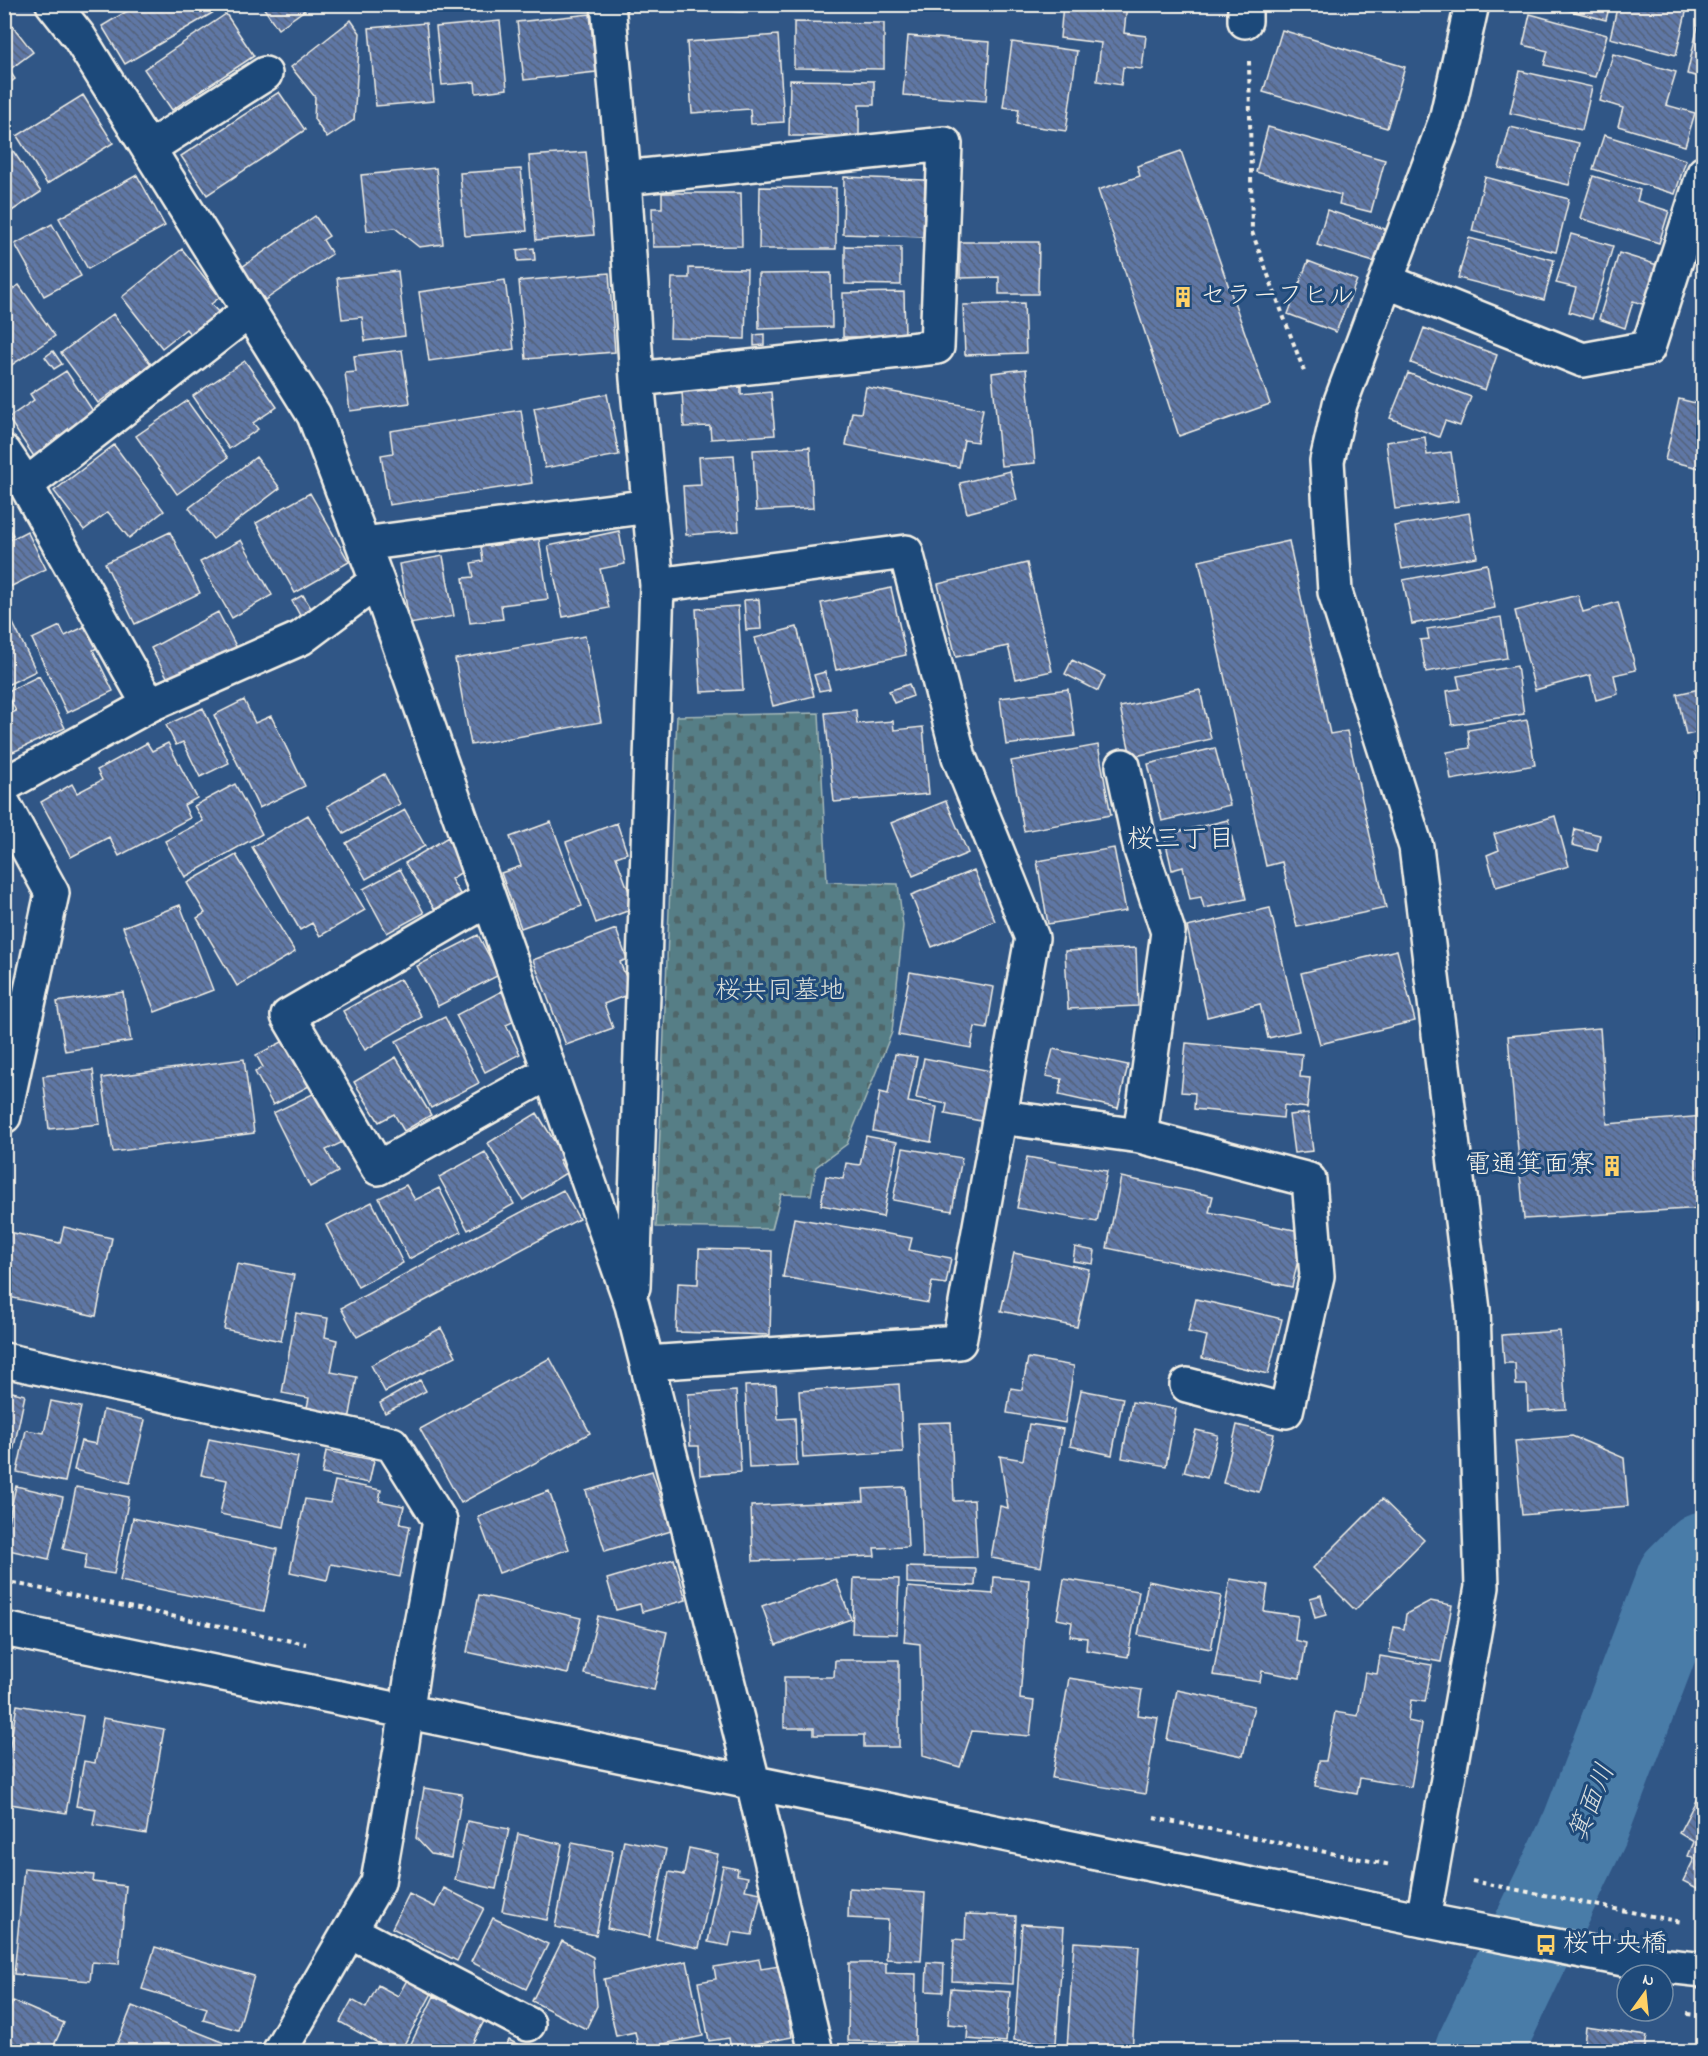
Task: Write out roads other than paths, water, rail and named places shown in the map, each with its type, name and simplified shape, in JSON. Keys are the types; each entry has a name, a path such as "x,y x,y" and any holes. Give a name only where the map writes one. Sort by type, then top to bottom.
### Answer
{"street":[{"path":"53,4 79,37 314,415 377,581 632,1305 753,1782 816,2052"},
{"path":"608,4 624,178 637,380 657,585 632,1305"},
{"path":"1423,1920 1482,1587 1473,1310 1416,847 1335,592 1327,461 1340,404 1446,120 1472,4"},
{"path":"148,148 266,74"},
{"path":"624,178 945,144 937,347 637,380"},
{"path":"1386,281 1583,360 1648,348 1704,173"},
{"path":"26,485 249,310"},
{"path":"4,452 26,485 149,705"},
{"path":"363,544 650,506"},
{"path":"647,1363 958,1342 1032,938 959,757 906,552 657,585"},
{"path":"4,785 149,705 301,638 377,581"},
{"path":"1123,766 1141,850 1168,932 1140,1136"},
{"path":"4,805 51,893 4,1116"},
{"path":"489,898 288,1016 378,1168 550,1072"},
{"path":"1000,1117 1140,1136 1309,1180 1317,1276 1286,1410 1187,1385"},
{"path":"4,1360 392,1444 440,1521 413,1667 378,1882 279,2052"},
{"path":"4,1629 1423,1920 1649,1964 1704,1970"},
{"path":"350,1931 528,2024"}],"waterway":[{"name":"箕面川","path":"1478,2052 1585,1828 1680,1579 1704,1555"}],"place":[{"name":"セラーフヒル","path":"1183,297"},
{"name":"電通箕面寮","path":"1612,1166"},
{"name":"桜中央橋","path":"1546,1945"}],"district":[{"name":"桜三丁目","path":"1181,840"}],"park label":[{"name":"桜共同墓地","path":"780,992"}]}
